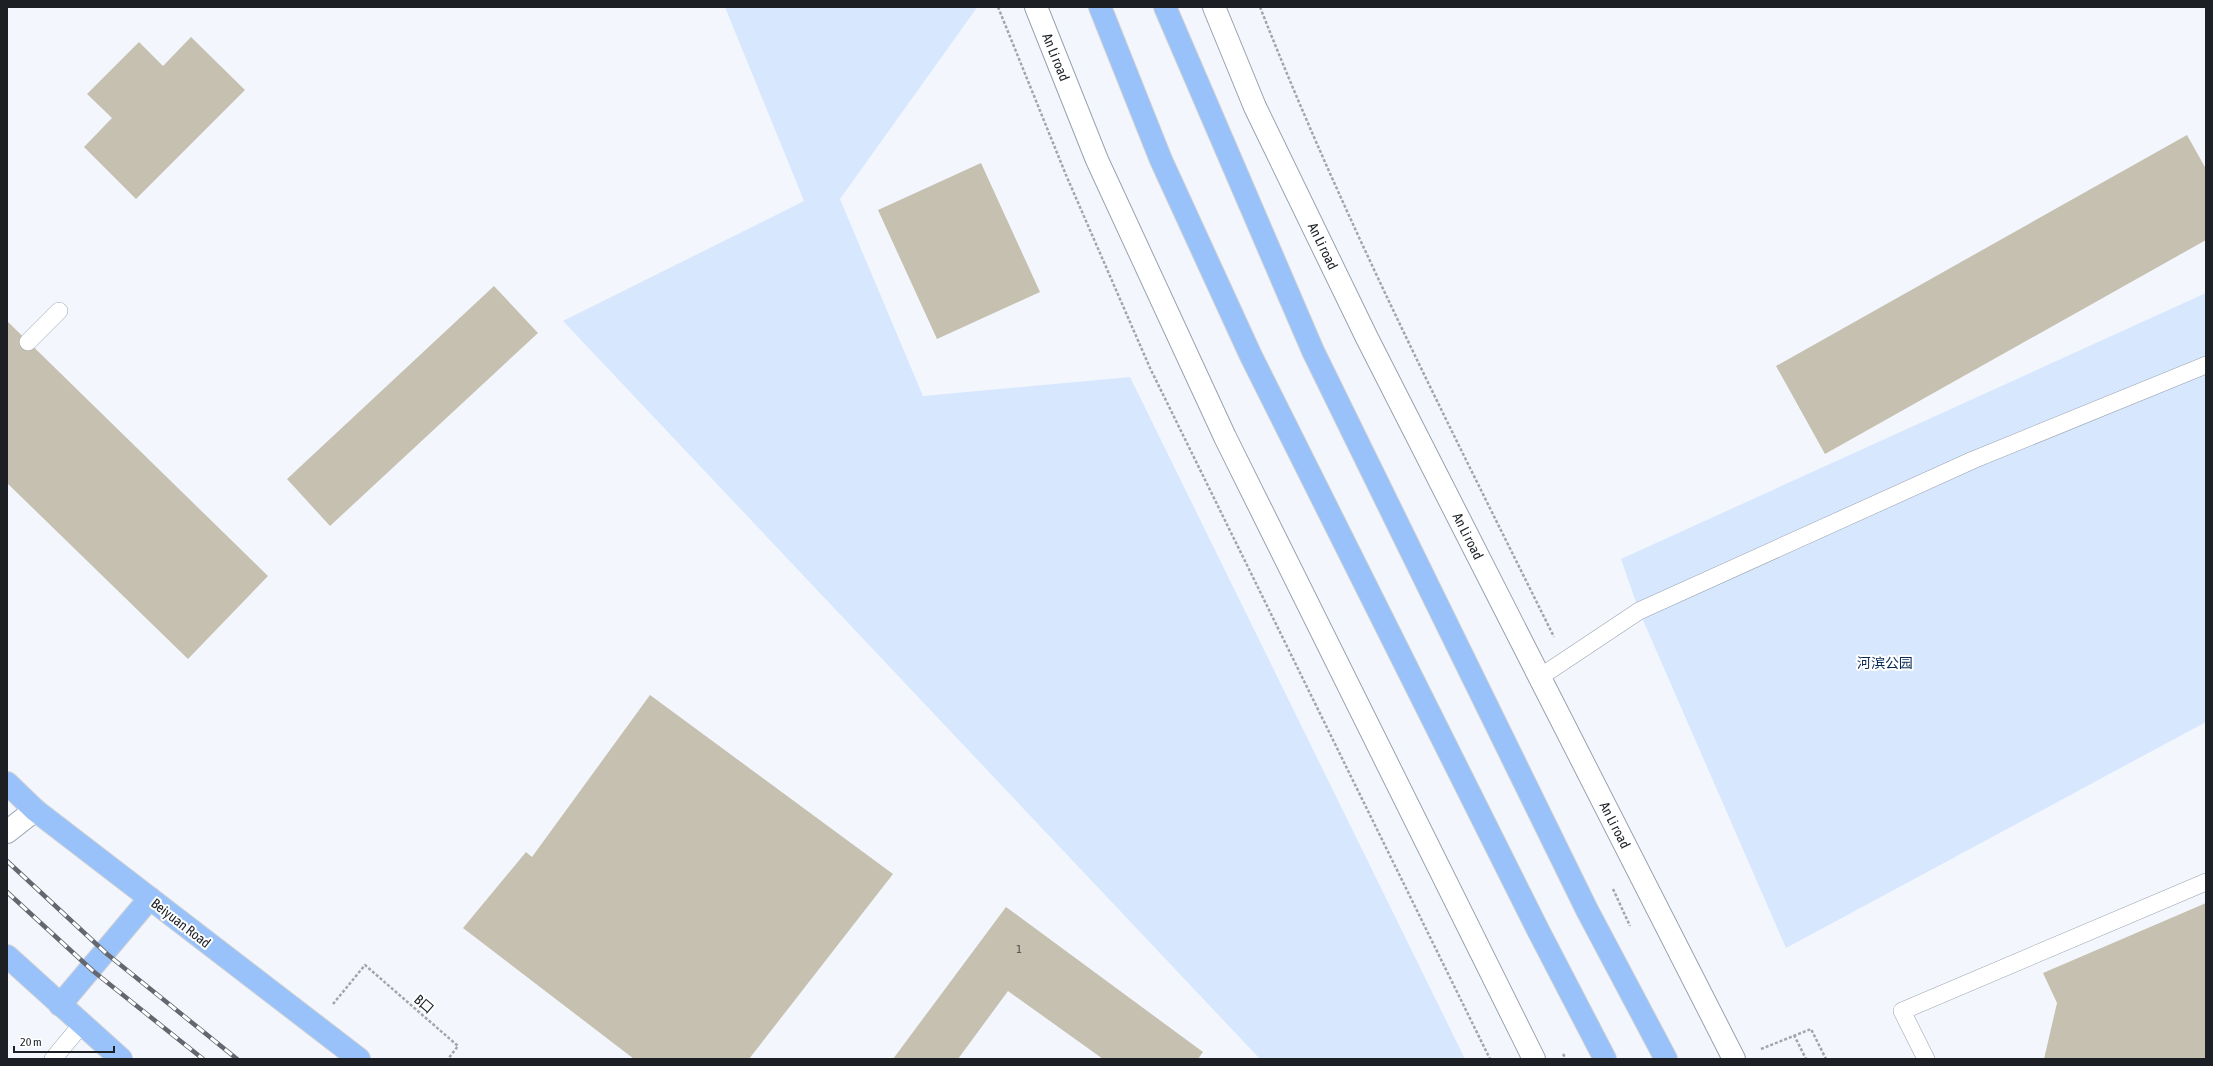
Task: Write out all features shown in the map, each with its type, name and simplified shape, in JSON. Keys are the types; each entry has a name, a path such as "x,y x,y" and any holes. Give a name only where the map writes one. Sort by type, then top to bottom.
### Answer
{"main road":[{"path":"1100,7 1161,160 1251,356 1604,1059"},
{"path":"1165,7 1313,351 1587,910 1666,1059"},
{"name":"Beiyuan Road","path":"7,784 35,810 358,1059"},
{"path":"60,1005 150,898"},
{"path":"7,956 121,1059"}],"street":[{"name":"An Li road","path":"1036,7 1097,160 1225,437 1534,1059"},
{"name":"An Li road","path":"1214,7 1255,107 1367,338 1734,1059"},
{"path":"7,832 35,810"}],"lane":[{"path":"28,342 59,311"},
{"path":"1540,677 1566,662 1639,611 1973,460 2206,365"},
{"path":"1926,1059 1902,1012 2206,882"},
{"path":"53,1059 82,1024"}],"path":[{"path":"998,7 1066,175 1150,368 1490,1059"},
{"path":"1260,7 1293,91 1400,325 1566,662"},
{"path":"1611,886 1632,930"},
{"name":"B口","path":"315,1026 365,965 458,1046 448,1059"},
{"path":"1761,1055 1759,1050 1811,1029 1826,1059"},
{"path":"1794,1035 1806,1059"}],"green space":[{"path":"725,7 975,7 976,9 840,199 923,396 1130,377 1465,1059 1260,1059 563,321 804,201"},
{"name":"河滨公园","path":"2206,293 2206,722 1786,948 1639,611 1621,559"}],"building":[{"path":"191,37 245,90 136,199 84,147 112,118 87,94 139,42 163,66"},
{"path":"2187,135 2206,169 2206,240 1825,454 1776,366"},
{"path":"981,163 1040,292 937,339 878,210"},
{"path":"494,286 538,333 330,526 287,479"},
{"path":"7,321 268,576 188,659 7,483"},
{"path":"650,695 893,874 749,1059 634,1059 463,928 526,852 532,857"},
{"path":"2206,903 2206,1059 2044,1059 2057,1003 2043,973"},
{"path":"1006,907 1203,1052 1198,1059 1103,1059 1008,991 958,1059 893,1059"}],"railway":[{"path":"7,861 107,954 237,1059"},
{"path":"7,892 93,971 203,1059"}]}
